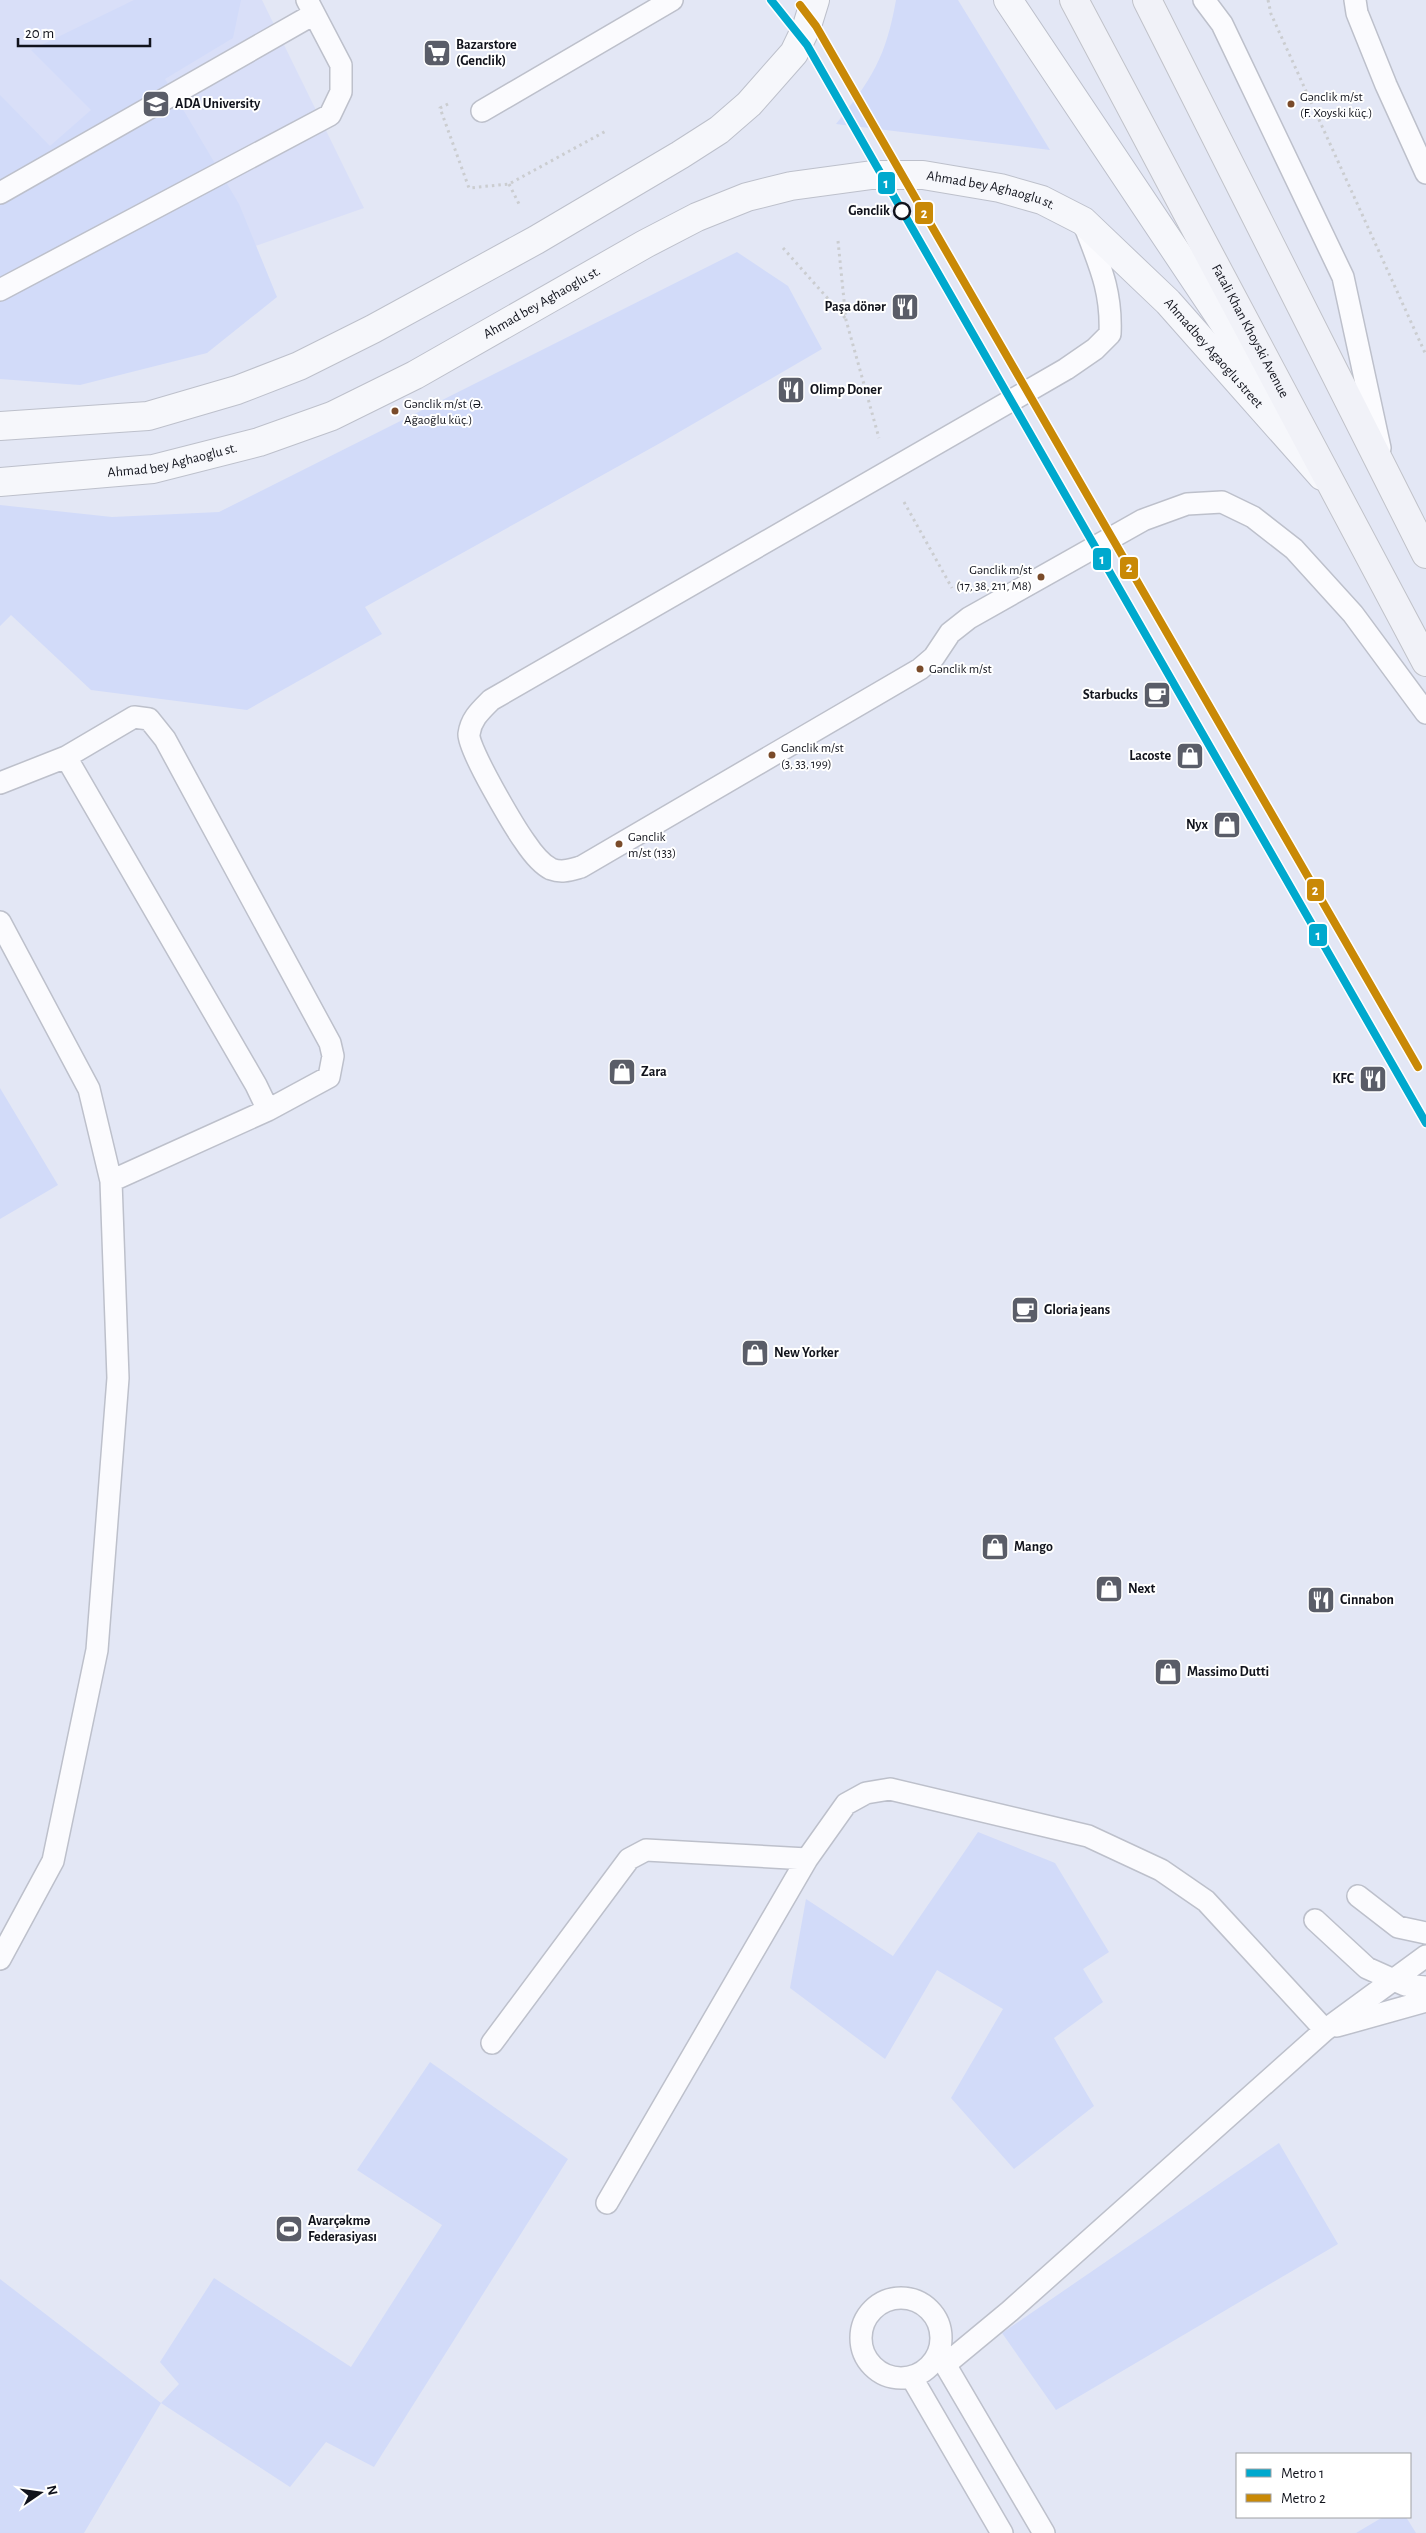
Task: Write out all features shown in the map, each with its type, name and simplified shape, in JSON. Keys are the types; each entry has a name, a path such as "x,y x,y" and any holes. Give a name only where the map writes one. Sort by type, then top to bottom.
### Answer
{"main road":[{"name":"Fatali Khan Khoyski Avenue","path":"1074,0 1426,662"},
{"path":"1147,0 1426,554"}],"street":[{"path":"0,426 148,416 237,390 299,366 374,329 536,240 719,130 749,104 794,53 807,26 815,0"},
{"path":"1008,0 1337,493"},
{"name":"Ahmad bey Aghaoglu st.","path":"0,482 153,469 259,442 332,416 415,375 644,244 697,217 747,197 790,186 872,174 923,175 1000,188 1042,200 1084,221"},
{"name":"Ahmadbey Agaoglu street","path":"1084,221 1168,302 1337,493"}],"lane":[{"path":"482,111 672,0"},
{"path":"1204,0 1222,24 1343,277 1386,477 1426,522"},
{"path":"1355,0 1357,13 1386,85 1426,173"},
{"path":"0,192 311,7 341,65 341,92 330,115 0,290"},
{"path":"1084,221 1108,290 1110,334 1095,349 1066,369 491,700 474,718 468,737 479,762 524,842 536,857 550,868 564,872 581,867 920,669 934,657 950,633 969,618 1144,520 1187,504 1222,502 1253,517 1294,549 1353,614 1426,713"},
{"path":"0,784 66,757 134,717 149,719 165,738 330,1043 334,1056 329,1077 268,1110 112,1180"},
{"path":"66,757 256,1085 268,1110"},
{"path":"0,922 89,1089 112,1180 118,1378 97,1650 53,1861 0,1959"},
{"path":"607,2203 807,1859 846,1804 866,1793 890,1788 1088,1836 1161,1870 1206,1902 1325,2030"},
{"path":"492,2043 629,1859 646,1850 807,1859"},
{"path":"1358,1896 1398,1927 1426,1934"},
{"path":"1315,1920 1367,1968 1405,1985 1426,1987"},
{"path":"1044,2533 942,2359 942,2336 937,2319 926,2305 909,2298 890,2298 875,2307 864,2322 860,2340 865,2358 877,2371 894,2378 912,2378 928,2369 942,2359 1010,2311 1325,2030 1392,1979 1426,1956"},
{"path":"1325,2030 1426,2000"},
{"path":"912,2378 1002,2533"}],"path":[{"path":"1268,0 1271,14 1426,354"},
{"path":"509,184 606,131"},
{"path":"838,241 846,320 888,472"},
{"path":"783,248 846,320"}],"shaded area":[{"name":"ADA University","path":"0,0 262,0 364,208 0,335"},
{"name":"ADA University","path":"134,0 241,0 233,38 165,79 239,204 277,297 207,353 80,385 0,379 0,95 50,146 91,110 31,50"},
{"path":"896,0 958,0 1050,150 836,124 859,94 876,66 887,37"},
{"path":"737,252 788,286 822,349 662,442 365,607 382,634 247,710 91,690 11,615 0,626 0,505 112,517 219,512"},
{"path":"0,1088 58,1185 0,1219"},
{"path":"978,1832 1055,1863 1109,1952 1083,1969 1103,2002 1054,2038 1094,2106 1014,2169 951,2098 1003,2009 937,1970 885,2059 790,1988 806,1899 893,1956"},
{"path":"430,2062 568,2159 374,2467 326,2442 290,2487 161,2403 179,2384 160,2362 214,2278 351,2367 442,2225 357,2170"},
{"path":"1279,2143 1338,2244 1056,2410 1002,2333"},
{"path":"0,2279 161,2403 84,2533 0,2533"},
{"path":"1381,2518 1407,2518 1416,2533 1356,2533"}],"metro line":[{"name":"1","path":"771,0 807,45 1426,1123"},
{"name":"2","path":"800,5 816,26 1418,1067"}],"place":[{"name":"Bazarstore (Genclik)","path":"437,53"},
{"name":"ADA University","path":"156,104"},
{"name":"Gənclik m/st (F. Xoyski küç.)","path":"1291,104"},
{"name":"Gənclik","path":"902,211"},
{"name":"Paşa dönər","path":"905,307"},
{"name":"Olimp Doner","path":"791,390"},
{"name":"Gənclik m/st (Ə. Ağaoğlu küç.)","path":"395,411"},
{"name":"Gənclik m/st (17, 38, 211, M8)","path":"1041,577"},
{"name":"Gənclik m/st","path":"920,669"},
{"name":"Starbucks","path":"1157,695"},
{"name":"Gənclik m/st (3, 33, 199)","path":"772,755"},
{"name":"Lacoste","path":"1190,756"},
{"name":"Nyx","path":"1227,825"},
{"name":"Gənclik m/st (133)","path":"619,844"},
{"name":"Zara","path":"622,1072"},
{"name":"KFC","path":"1373,1079"},
{"name":"Gloria jeans","path":"1025,1310"},
{"name":"New Yorker","path":"755,1353"},
{"name":"Mango","path":"995,1547"},
{"name":"Next","path":"1109,1589"},
{"name":"Cinnabon","path":"1321,1600"},
{"name":"Massimo Dutti","path":"1168,1672"},
{"name":"Avarçəkmə Federasiyası","path":"289,2229"}]}
